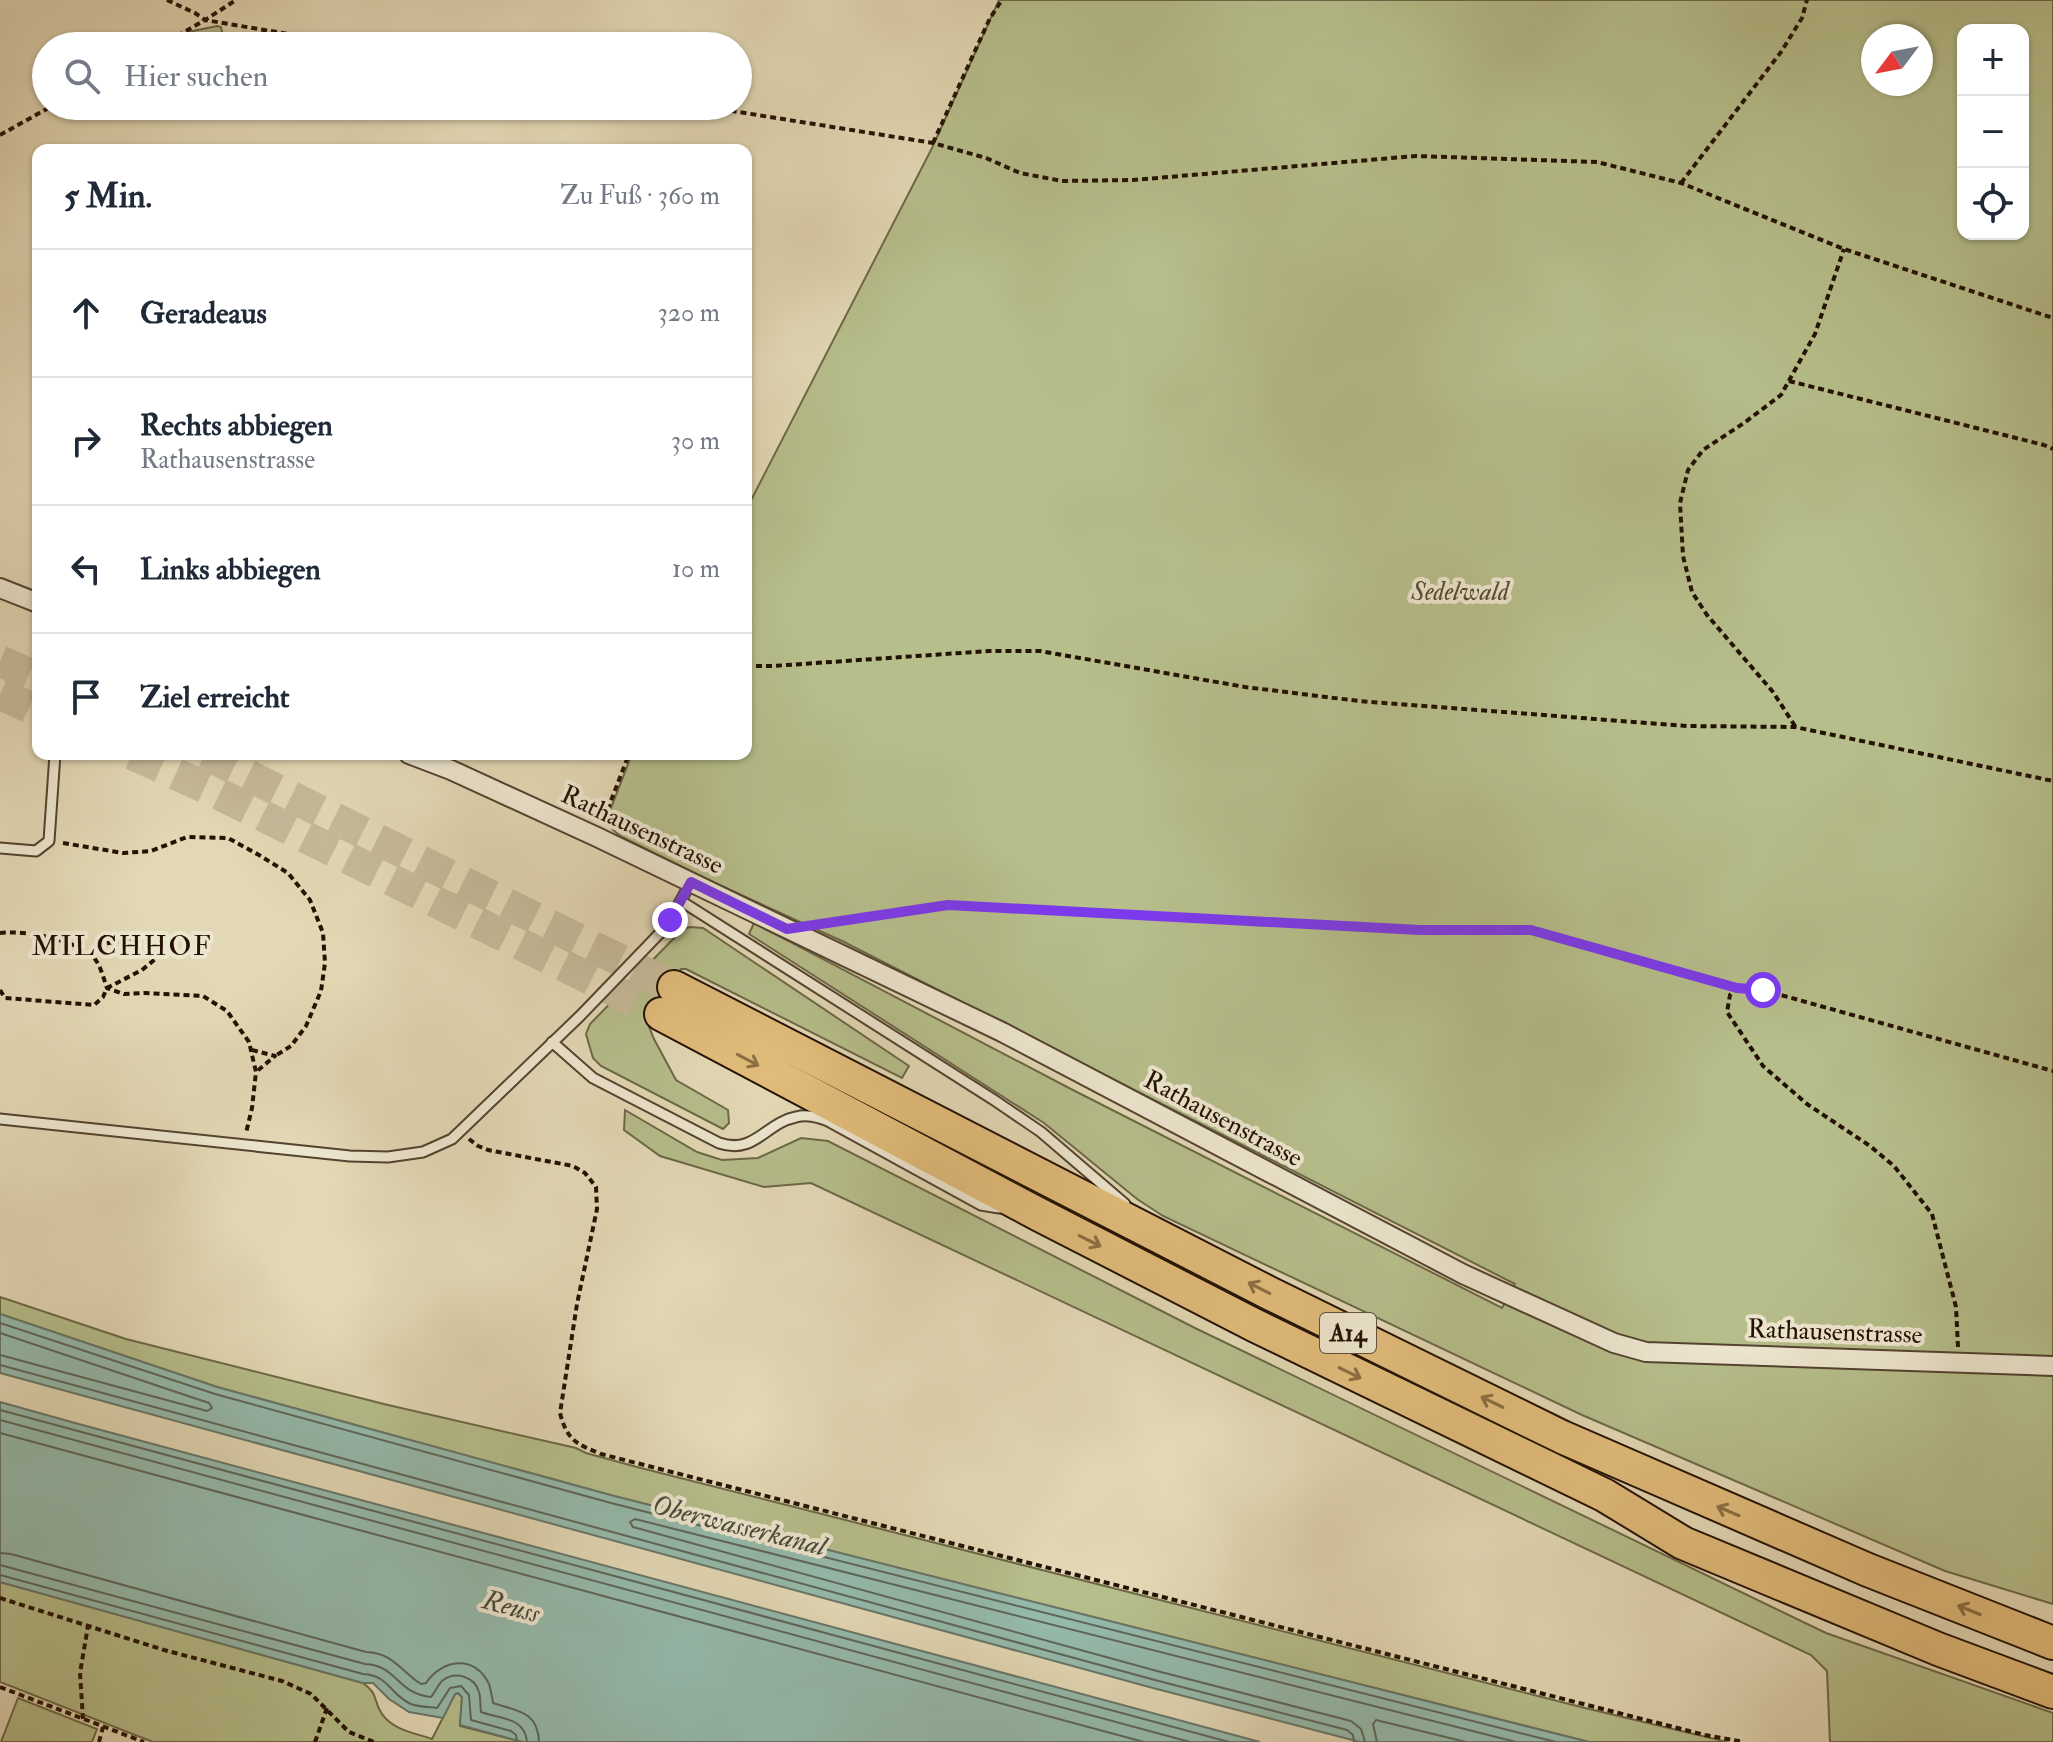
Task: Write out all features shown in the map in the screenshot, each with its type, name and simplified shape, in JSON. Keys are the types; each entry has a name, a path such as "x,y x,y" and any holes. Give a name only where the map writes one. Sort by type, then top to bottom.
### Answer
{"highway":[{"name":"A14","path":"2053,1643 1868,1570 1562,1437 1163,1239 668,1001 1038,1214 1344,1371 1604,1495 1683,1543 1924,1643 2053,1692"},
{"name":"A14","path":"1604,1495 1658,1513 1832,1590 2053,1675"}],"street":[{"path":"0,588 32,601"},
{"name":"Rathausenstrasse","path":"425,760 597,837 1002,1032 1463,1274 1614,1343 1646,1352 2053,1366"}],"lane":[{"path":"0,848 36,851 49,841 55,760"},
{"path":"0,1119 350,1156 388,1157 423,1152 463,1131 552,1042 660,933 691,882"},
{"path":"681,901 1041,1132 1163,1239"},
{"path":"552,1042 593,1078 719,1143 744,1145 784,1121 798,1116 812,1116 828,1121 981,1205 1038,1214"}],"path":[{"path":"167,0 205,20 277,32"},
{"path":"184,32 236,0"},
{"path":"933,143 990,18 1002,0"},
{"path":"1681,183 1781,52 1802,18 1807,0"},
{"path":"752,114 933,143 986,158 1020,173 1062,181 1133,180 1416,156 1597,162 1681,183 1844,249 2053,318"},
{"path":"0,135 32,117"},
{"path":"1795,727 1773,692 1707,615 1692,592 1683,556 1680,503 1688,470 1703,450 1781,395 1815,334 1844,249"},
{"path":"1789,381 2053,449"},
{"path":"752,666 989,651 1040,651 1245,687 1359,701 1687,726 1795,727 2053,781"},
{"path":"597,837 627,760"},
{"path":"49,841 123,853 151,851 187,837 228,838 288,873 310,900 323,933 325,963 321,991 306,1026 291,1046 256,1072"},
{"path":"787,929 948,905 1420,930 1531,930 1737,988 1763,990 2053,1071"},
{"path":"0,934 26,932 69,943 92,955 101,969 107,988"},
{"path":"0,990 5,998 94,1005 107,988 142,970 159,956 158,934 103,944 92,955"},
{"path":"107,988 124,994 203,996 227,1011 249,1042 256,1072 252,1108 242,1146"},
{"path":"1737,988 1730,995 1727,1012 1763,1066 1807,1104 1894,1166 1932,1214 1956,1307 1958,1363"},
{"path":"251,1050 275,1056"},
{"path":"463,1131 478,1146 488,1150 573,1166 585,1173 596,1187 597,1209 577,1304 560,1413 565,1431 578,1445 601,1454 1705,1735 1744,1742"},
{"path":"0,1598 164,1650 282,1681 311,1694 349,1732 374,1742"},
{"path":"83,1719 80,1673 88,1626"},
{"path":"0,1687 144,1742"},
{"path":"315,1742 327,1708"},
{"path":"99,1742 103,1727"}],"green space":[{"name":"Sedelwald","path":"999,0 2053,0 2053,1604 1945,1571 1582,1415 1163,1216 1137,1199 1044,1123 749,934 754,923 1069,1088 1502,1308 1515,1284 844,942 715,883 620,836 612,829 611,808 630,760 752,760 752,498 932,148"},
{"path":"217,26 221,27 222,32 188,32"},
{"path":"703,928 909,1066 902,1078 686,969 681,969 648,1024 676,1080 728,1110 729,1123 723,1129 601,1066 593,1058 586,1034 590,1024 683,929"},
{"path":"625,1110 697,1152 722,1160 758,1158 801,1138 828,1141 1195,1328 1826,1633 2053,1713 2053,1742 1830,1742 1827,1671 1811,1655 811,1183 764,1187 660,1156 624,1130"},
{"path":"0,1297 126,1339 388,1405 576,1448 637,1467 1727,1742 1589,1742 614,1496 217,1387 0,1314"},
{"path":"0,1582 363,1683 372,1691 379,1709 392,1724 432,1739 458,1693 462,1697 460,1726 523,1742 153,1742 0,1682"},
{"path":"18,1698 97,1729 92,1742 1,1742"}],"water":[{"path":"0,1314 217,1387 614,1496 1589,1742 1360,1742 1153,1688 0,1373"},
{"name":"Reuss","path":"0,1402 1260,1742 523,1742 460,1725 462,1697 458,1693 443,1718 409,1712 389,1699 373,1683 363,1683 0,1582"}],"tunnel":[{"path":"0,661 32,675"},
{"path":"0,694 32,708"},
{"path":"145,760 661,1014"},
{"path":"217,760 674,987"}],"district":[{"name":"MILCHHOF","path":"122,946"}],"route":[{"path":"670,920 691,882 787,929 948,905 1420,930 1531,930 1737,988 1763,990"}],"water label":[{"name":"Oberwasserkanal","path":"739,1526"}]}
